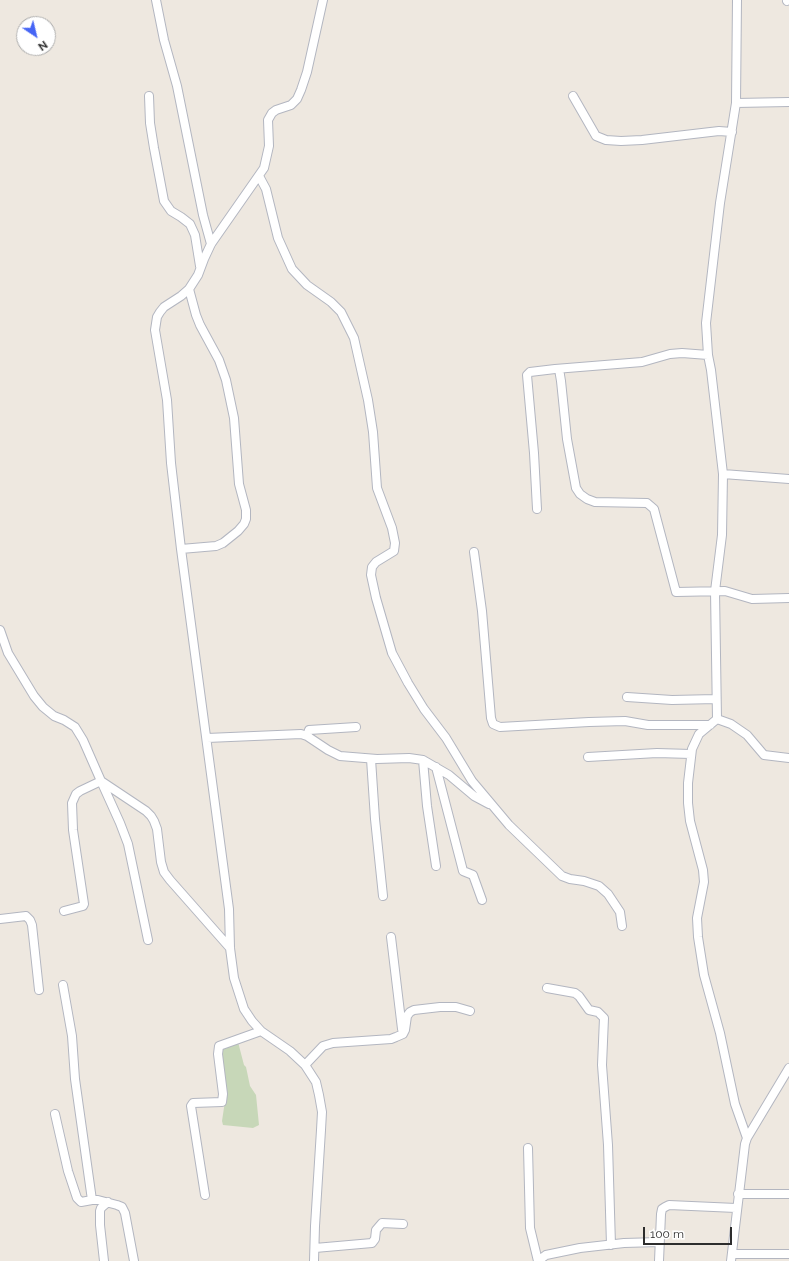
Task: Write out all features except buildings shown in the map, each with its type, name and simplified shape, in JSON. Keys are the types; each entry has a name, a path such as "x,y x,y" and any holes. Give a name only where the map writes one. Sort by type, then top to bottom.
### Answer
{"street":[{"path":"156,0 164,40 178,86 203,215 212,244"},
{"path":"314,1261 322,1112 316,1082 305,1065 290,1051 261,1031 252,1021 244,1009 234,978 230,948 229,909 171,463 167,400 155,330 157,317 160,312 164,307 189,289 198,275 200,267 212,244 264,168 269,146 268,120 272,113 276,110 291,105 297,99 307,72 323,0"},
{"path":"717,719 715,591 722,535 723,474 708,355 706,323 715,242 736,103 737,0"},
{"path":"149,96 150,123 155,161 164,201 171,211 182,217 193,229 200,267"},
{"path":"573,96 596,136 606,140 642,140 719,131 732,132"},
{"path":"736,103 789,102"},
{"path":"259,176 266,189 278,238 292,269 308,285 331,302 341,312 354,338 368,400 373,432 377,488 392,528 395,543 394,551 376,562 372,567 371,575 374,592 392,654 416,696 446,738 472,781 509,826 559,873 570,879 584,881 599,886 608,894 620,912 622,926"},
{"path":"181,549 216,546 223,543 244,524 246,519 246,510 238,479 234,418 226,380 219,360 200,326 189,289"},
{"path":"537,509 527,374 530,372 631,363 682,353 708,355"},
{"path":"559,369 567,439 576,488 580,494 595,502 647,503 654,509 676,592 731,591 752,599 789,598"},
{"path":"723,474 789,479"},
{"path":"474,552 482,611 491,718 493,724 500,727 625,721 648,725 710,725"},
{"path":"0,630 8,653 34,696 43,707 54,716 75,727 83,740 128,844 148,940"},
{"path":"627,697 672,700 716,699"},
{"path":"717,719 699,734 694,741 690,754 688,803 690,821 703,870 704,882 698,918 698,937 704,975 718,1026 735,1104 747,1138"},
{"path":"717,719 731,724 747,734 764,755 789,758"},
{"path":"307,736 310,730 356,728"},
{"path":"207,738 295,734 307,736 340,756 371,759 409,758 423,760 436,767 474,796 492,805"},
{"path":"588,757 650,753 690,754"},
{"path":"371,759 375,819 383,896"},
{"path":"423,760 427,806 436,866"},
{"path":"436,767 462,867 464,871 473,875 482,900"},
{"path":"101,781 146,811 151,816 157,829 161,862 164,872 230,948"},
{"path":"64,911 83,906 84,904 72,803 80,791 101,781"},
{"path":"0,919 26,916 30,920 32,925 39,990"},
{"path":"391,937 403,1034"},
{"path":"63,985 72,1036 74,1073 92,1200"},
{"path":"547,988 575,993 589,1010 598,1012 604,1018 602,1065 608,1145 611,1245"},
{"path":"305,1065 323,1046 332,1043 391,1039 403,1034 407,1016 414,1010 456,1007 470,1011"},
{"path":"205,1196 191,1106 194,1103 222,1102 223,1094 218,1054 219,1046 261,1031"},
{"path":"789,1068 786,1077 747,1138 745,1144 731,1258 789,1254"},
{"path":"55,1114 66,1166 77,1198 81,1202 92,1200 108,1202 122,1207 125,1213 134,1261"},
{"path":"528,1148 530,1228 538,1261 546,1255 580,1248 659,1242"},
{"path":"738,1194 789,1194"},
{"path":"104,1261 100,1211 108,1202"},
{"path":"659,1261 662,1209 669,1206 736,1208"},
{"path":"314,1248 372,1243 375,1239 376,1230 382,1223 403,1224"}],"green space":[{"path":"238,1042 250,1086 256,1095 259,1125 253,1128 223,1125 222,1121 225,1101 220,1048"}]}
